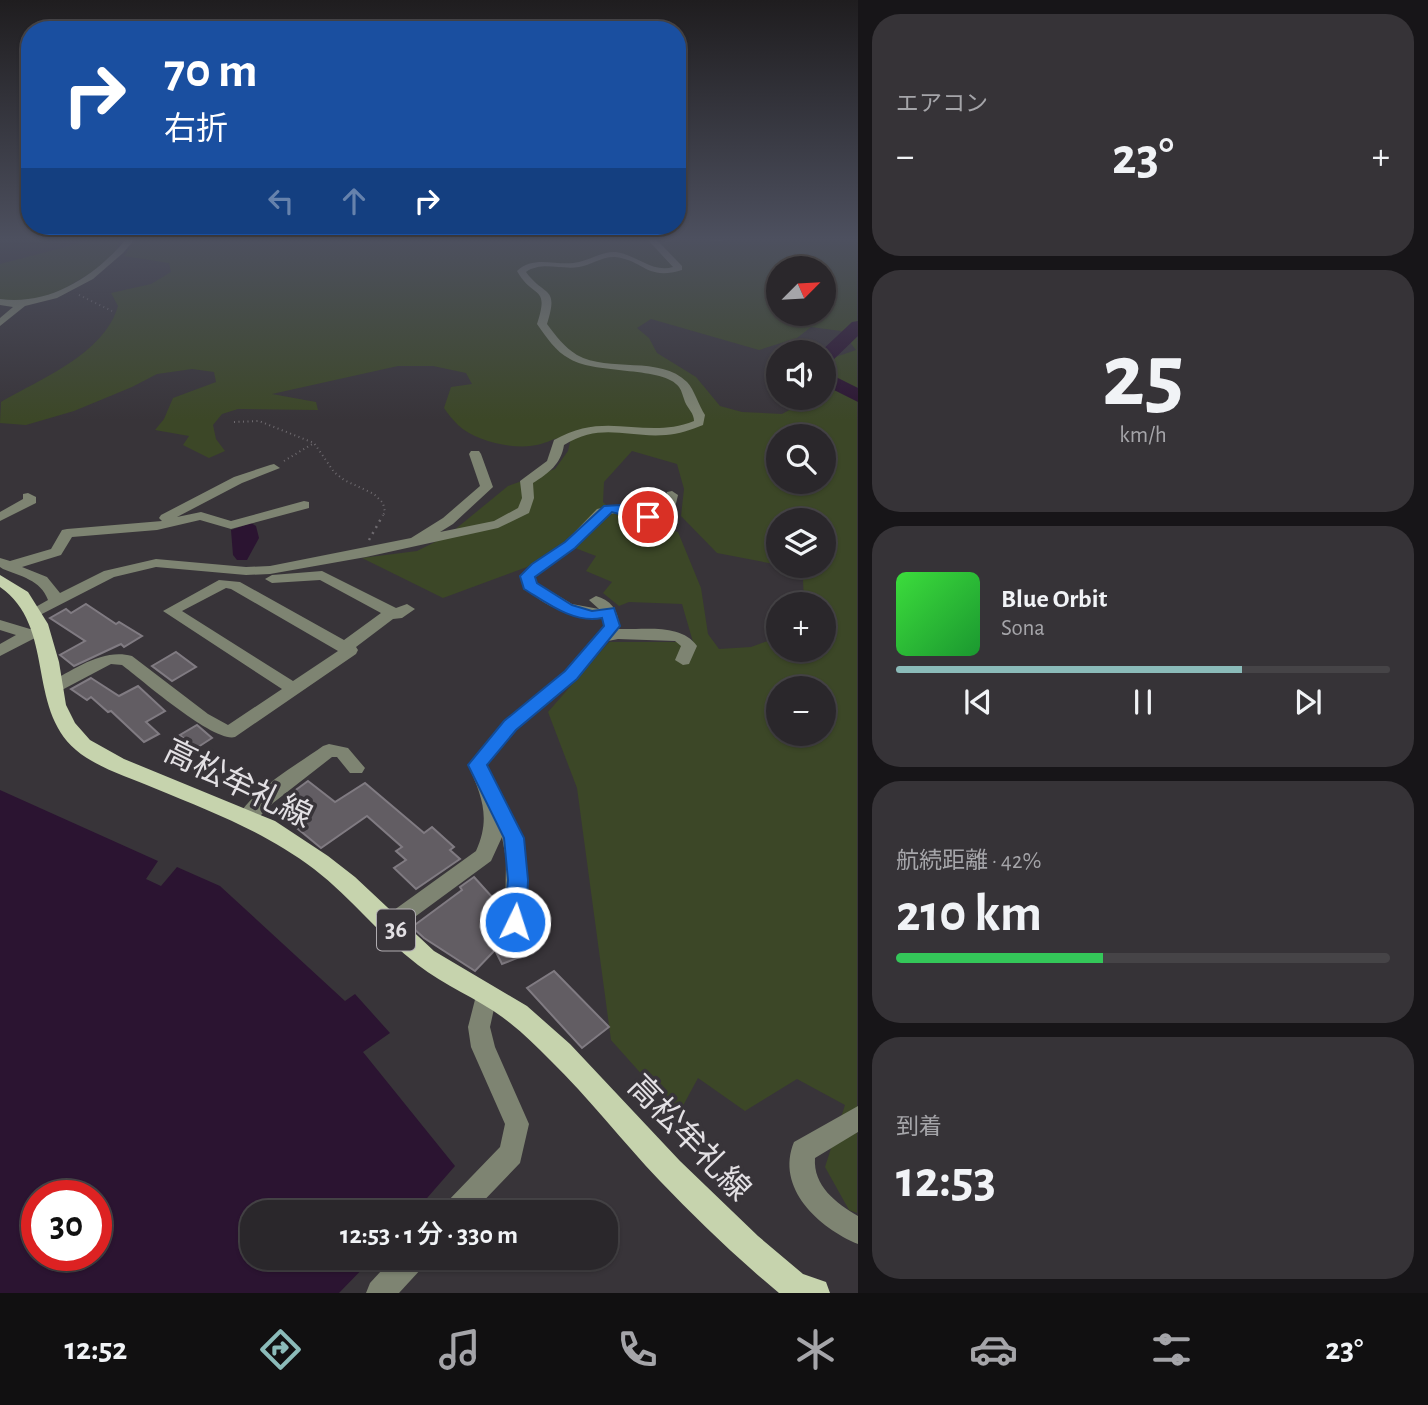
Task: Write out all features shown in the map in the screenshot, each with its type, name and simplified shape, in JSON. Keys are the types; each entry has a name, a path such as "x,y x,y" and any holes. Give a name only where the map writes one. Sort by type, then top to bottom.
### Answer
{"main road":[{"name":"高松牟礼線","path":"3,568 22,595 54,687 57,705 67,726 83,745 117,764 247,817 320,862 426,958 517,1014 561,1053 670,1171 747,1247 794,1286 815,1293"}],"street":[{"path":"0,323 20,306 39,299"},
{"path":"233,577 366,553 498,524 524,510 528,498 526,481 546,470 554,461 558,443 579,430 596,426 668,433 678,432 699,423 701,418 691,404 683,383 660,373 585,363 552,341 542,324 549,304 548,299"},
{"path":"0,302 20,306"},
{"path":"416,541 448,521 487,487 475,454"},
{"path":"152,527 218,489 274,468"},
{"path":"515,922 518,880 514,838 477,765 510,726 571,675 612,626 602,606 592,615 567,608 530,585 528,576 570,545 608,508 658,518 668,513 672,495"},
{"path":"0,517 31,500 27,497"},
{"path":"3,568 56,552 67,533 152,527 201,516 231,525 304,505"},
{"path":"293,688 171,611 233,577 300,555"},
{"path":"0,651 34,627 56,602 109,574 156,564 187,564 233,577 349,650 229,733 202,718 126,660 109,659 54,687"},
{"path":"3,568 45,581 53,589 56,602"},
{"path":"233,577 322,575 400,611 344,648"},
{"path":"0,625 34,627"},
{"path":"602,638 618,634 678,636 689,646 683,660"},
{"path":"247,817 266,798 329,750 342,751 356,768"},
{"path":"390,924 485,856 492,837 493,799"},
{"path":"467,1200 511,1154 517,1124 483,1047 479,1027 486,995"},
{"path":"858,1118 803,1151 800,1167 804,1185 821,1205 858,1231"},
{"path":"380,1293 401,1270"}],"path":[{"path":"86,299 112,311"},
{"path":"234,422 259,421 314,443 334,472 344,480 374,494 383,503 385,512 369,538 366,553"},
{"path":"274,468 314,443"}],"green space":[{"path":"0,299 37,299 22,303"},
{"path":"114,299 766,299 766,326 836,326 836,299 857,299 857,1213 849,1210 825,1167 845,1105 797,1079 745,1111 698,1078 678,1115 611,1040 577,788 548,712 609,642 693,642 682,604 629,602 619,606 603,593 612,582 586,571 596,556 567,545 527,567 443,598 362,558 417,551 447,536 508,486 555,469 568,451 571,438 559,438 531,446 509,446 475,436 458,425 444,408 451,387 472,384 466,373 433,366 398,366 272,394 316,402 318,410 238,409 222,414 213,425 216,439 225,451 209,458 183,445 189,436 155,430 164,419 173,398 216,382 214,372 192,369 157,374 74,411 26,425 0,423 1,402 70,363 100,338 111,323 118,306","holes":["651,319 759,350 766,348 766,340 791,340 811,327 841,331 856,350 836,357 836,410 789,410 782,414 742,412 720,406 696,377 657,353 649,338 637,328"]}],"shaded area":[{"path":"251,523 256,526 259,538 247,560 237,560 233,555 231,530"},
{"path":"0,790 158,861 146,879 161,886 177,867 220,886 345,1001 355,994 390,1033 363,1052 455,1166 425,1200 240,1200 240,1270 361,1270 339,1293 0,1293"}],"building":[{"path":"86,604 116,624 119,622 142,636 124,647 121,644 74,666 60,655 85,641 50,618 66,609 71,613"},
{"path":"176,652 196,667 172,681 152,666"},
{"path":"91,678 119,696 138,686 165,711 146,722 159,734 144,742 111,711 108,712 91,697 87,700 71,689"},
{"path":"197,725 212,738 195,749 180,735"},
{"path":"308,781 335,802 365,783 424,833 432,827 454,847 450,850 460,859 416,889 394,868 406,860 396,851 402,847 367,816 321,848 298,829 303,825 287,813 300,803 289,795"},
{"path":"474,877 503,909 502,922 506,929 514,933 527,954 502,964 495,950 475,971 424,938 412,927 462,890 460,887"},
{"path":"554,971 609,1027 582,1048 527,988"}],"waterway":[{"path":"836,347 858,326"},
{"path":"836,384 858,396"}],"route":[{"path":"515,922 518,880 514,838 477,765 510,726 571,675 612,626 608,612 592,615 567,608 530,585 528,576 570,545 608,508 648,517"}]}
